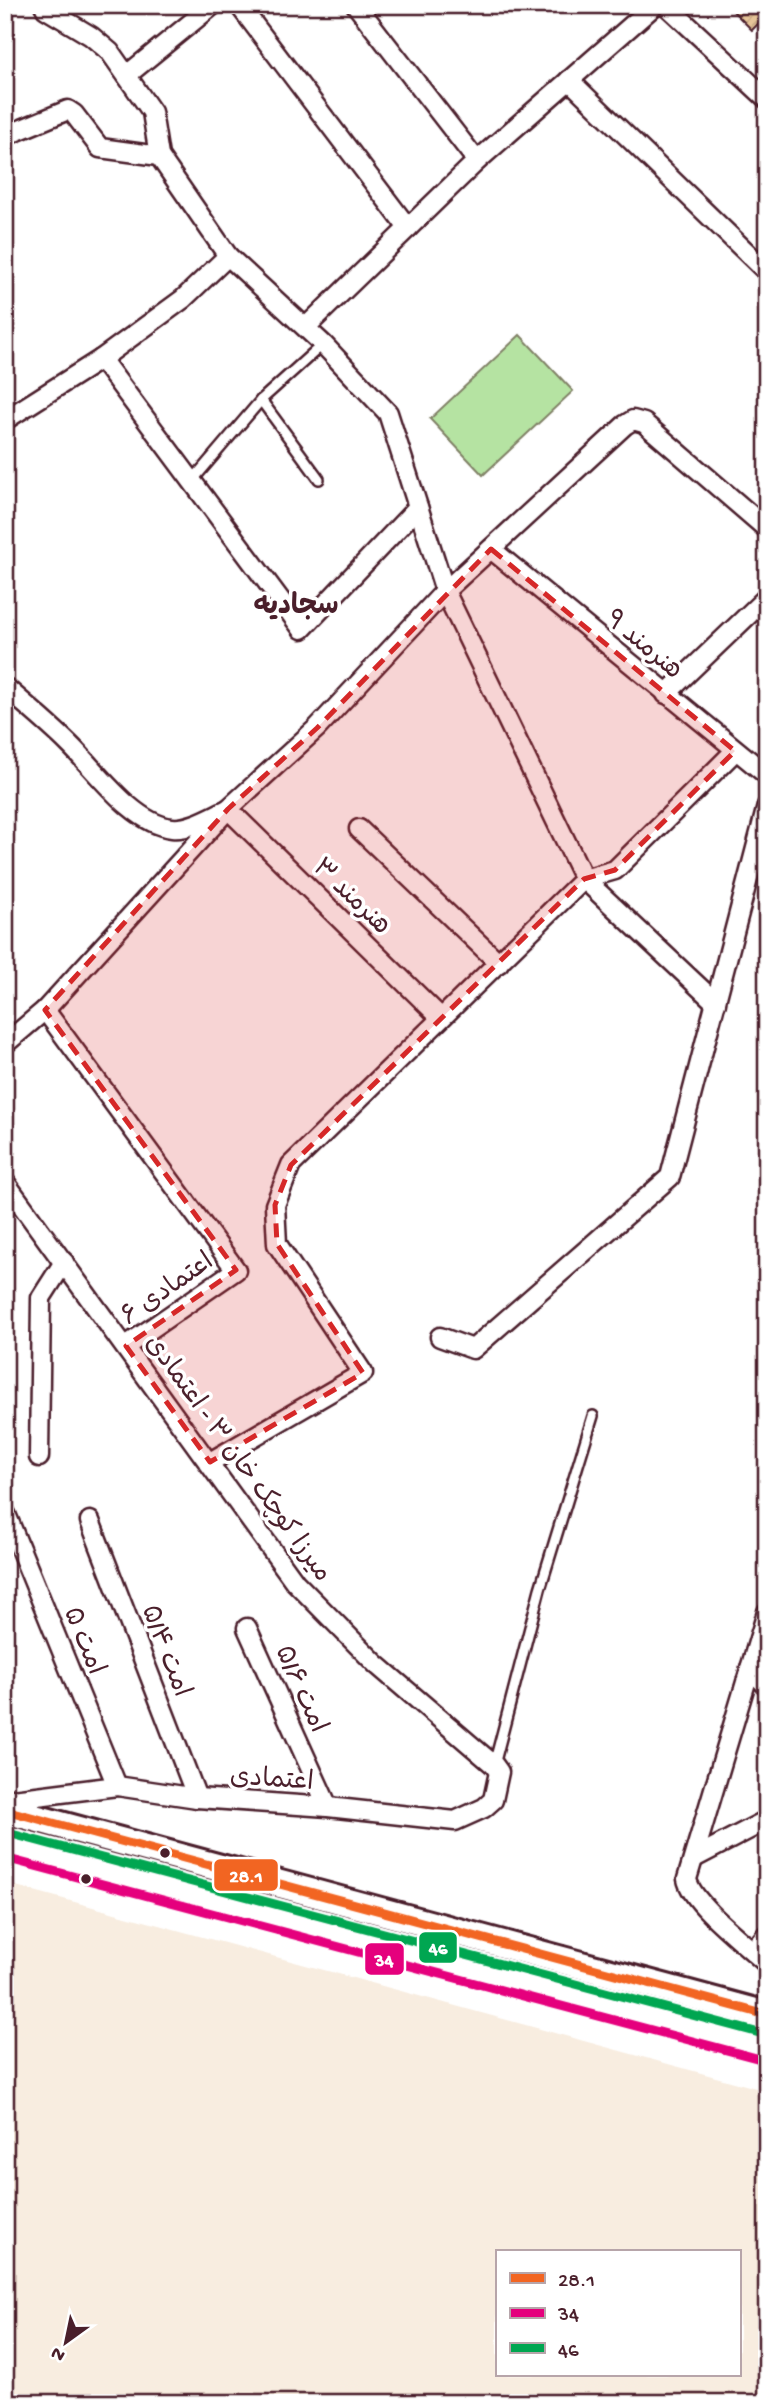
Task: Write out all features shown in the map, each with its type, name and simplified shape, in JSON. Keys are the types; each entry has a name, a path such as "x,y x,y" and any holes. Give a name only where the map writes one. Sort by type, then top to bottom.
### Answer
{"main road":[{"path":"5,1810 767,2015"},
{"path":"5,1845 766,2048"}],"street":[{"path":"127,75 213,5"},
{"path":"239,5 408,228"},
{"path":"356,5 477,161"},
{"path":"306,327 477,161 655,5"},
{"path":"666,5 767,99"},
{"path":"47,6 110,52 127,75 152,112 159,156 228,256 306,327 388,413 445,591 584,879 716,1003"},
{"path":"569,80 767,272"},
{"path":"5,136 68,110 100,148 159,156"},
{"path":"5,419 101,359 183,299 228,256"},
{"path":"101,359 302,629 418,507"},
{"path":"5,1044 45,1010 228,809 317,728 445,591 625,425 633,420 644,423 767,529"},
{"name":"هنرمند ۹","path":"491,549 767,775"},
{"path":"666,694 767,597"},
{"path":"5,687 69,744 132,809 151,820 173,828 190,825 228,809"},
{"path":"210,1462 363,1373 277,1244 275,1205 291,1165 584,879 615,870 735,751"},
{"path":"440,1337 473,1349 670,1177 767,806"},
{"name":"هنرمند ۳","path":"228,809 441,1018"},
{"path":"359,830 499,963"},
{"name":"اعتمادی ۶","path":"45,1010 236,1270 126,1346"},
{"name":"میرزا کوچک خان ۳ - اعتمادی","path":"9,1194 64,1262 126,1346 295,1582 376,1664 494,1765"},
{"path":"40,1457 41,1298 64,1262"},
{"name":"امت ۵","path":"6,1514 117,1786"},
{"name":"امت ۵/۴","path":"90,1521 197,1798"},
{"path":"767,1612 687,1880 690,1889 726,1929 767,1964"},
{"name":"امت ۵/۶","path":"247,1628 328,1807"},
{"path":"750,1668 767,1686"},
{"name":"اعتمادی","path":"5,1800 117,1786 197,1798 328,1807 455,1821 484,1808 493,1800 499,1772 494,1765"},
{"path":"694,1858 767,1820"},
{"path":"753,1951 767,1934"}],"lane":[{"path":"191,481 261,400 323,344"},
{"path":"261,400 319,480"},
{"path":"494,1765 540,1589 593,1416"}],"highlighted area":[{"path":"491,549 735,751 615,870 584,879 291,1165 275,1205 277,1244 363,1373 210,1462 126,1346 236,1270 45,1010 228,809 317,728"}],"shaded area":[{"path":"5,1883 767,2091 767,2403 5,2403"}],"green space":[{"path":"520,335 573,391 483,475 430,419"}],"building":[{"path":"727,5 767,5 767,15 752,30"}],"transit line":[{"name":"28.1","path":"5,1810 767,2015"},
{"name":"46","path":"8,1833 767,2035"},
{"name":"34","path":"5,1858 764,2060"}],"district":[{"name":"سجادیه","path":"296,603"}]}
